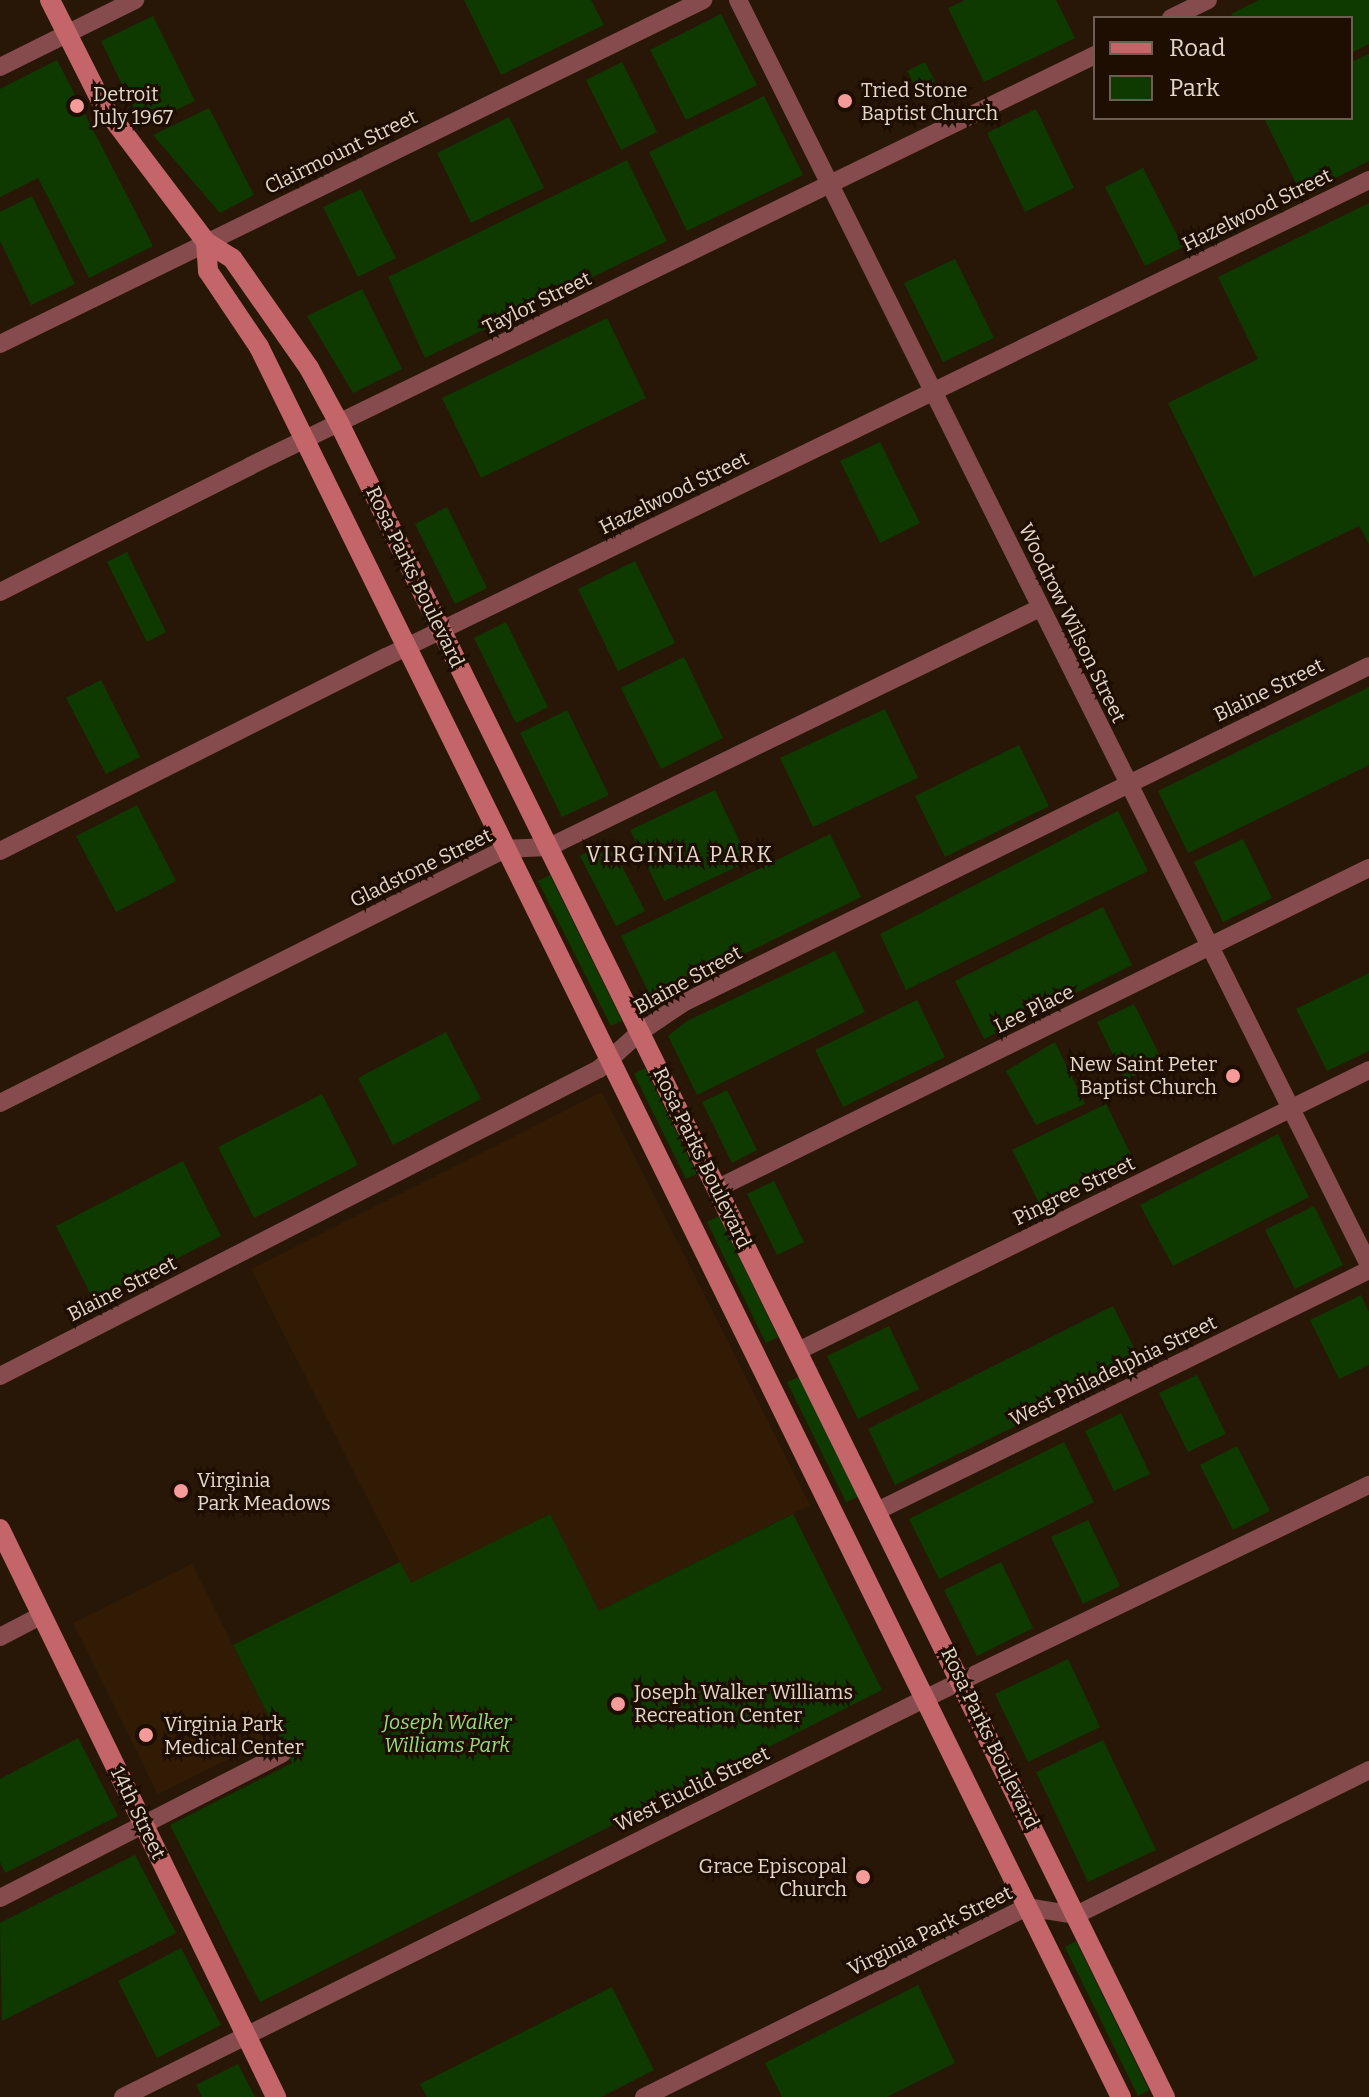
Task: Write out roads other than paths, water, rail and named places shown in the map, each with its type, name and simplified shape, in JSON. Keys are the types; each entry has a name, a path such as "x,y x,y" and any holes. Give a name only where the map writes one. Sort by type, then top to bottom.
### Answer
{"street":[{"name":"Rosa Parks Boulevard","path":"50,0 104,107 206,242 232,258 309,368 339,423 962,1680 1165,2097"},
{"path":"0,67 135,0"},
{"name":"Clairmount Street","path":"0,344 703,0"},
{"name":"Woodrow Wilson Street","path":"738,0 1369,1268"},
{"path":"1175,16 1208,0"},
{"name":"Taylor Street","path":"0,592 339,423 1093,56"},
{"name":"Hazelwood Street","path":"0,851 406,648 1369,180"},
{"name":"Rosa Parks Boulevard","path":"206,242 208,271 259,347 1121,2097"},
{"name":"Gladstone Street","path":"0,1103 505,849 549,847 1040,608"},
{"name":"Blaine Street","path":"0,1376 599,1069 640,1032 683,1003 1369,666"},
{"name":"Lee Place","path":"718,1188 1369,868"},
{"name":"Pingree Street","path":"798,1351 1369,1070"},
{"name":"West Philadelphia Street","path":"877,1511 1369,1268"},
{"name":"West Euclid Street","path":"123,2097 962,1680 1369,1485"},
{"name":"14th Street","path":"0,1529 276,2097"},
{"path":"0,1637 42,1615"},
{"path":"0,1898 282,1754"},
{"path":"1076,1915 1369,1770"},
{"name":"Virginia Park Street","path":"644,2097 1026,1907 1076,1915"}],"place":[{"name":"Tried Stone Baptist Church","path":"845,101"},
{"name":"Detroit July 1967","path":"77,106"},
{"name":"New Saint Peter Baptist Church","path":"1233,1076"},
{"name":"Virginia Park Meadows","path":"181,1491"},
{"name":"Joseph Walker Williams Recreation Center","path":"618,1704"},
{"name":"Virginia Park Medical Center","path":"146,1735"},
{"name":"Grace Episcopal Church","path":"863,1877"}],"district":[{"name":"VIRGINIA PARK","path":"680,855"}],"park label":[{"name":"Joseph Walker Williams Park","path":"447,1734"}]}
